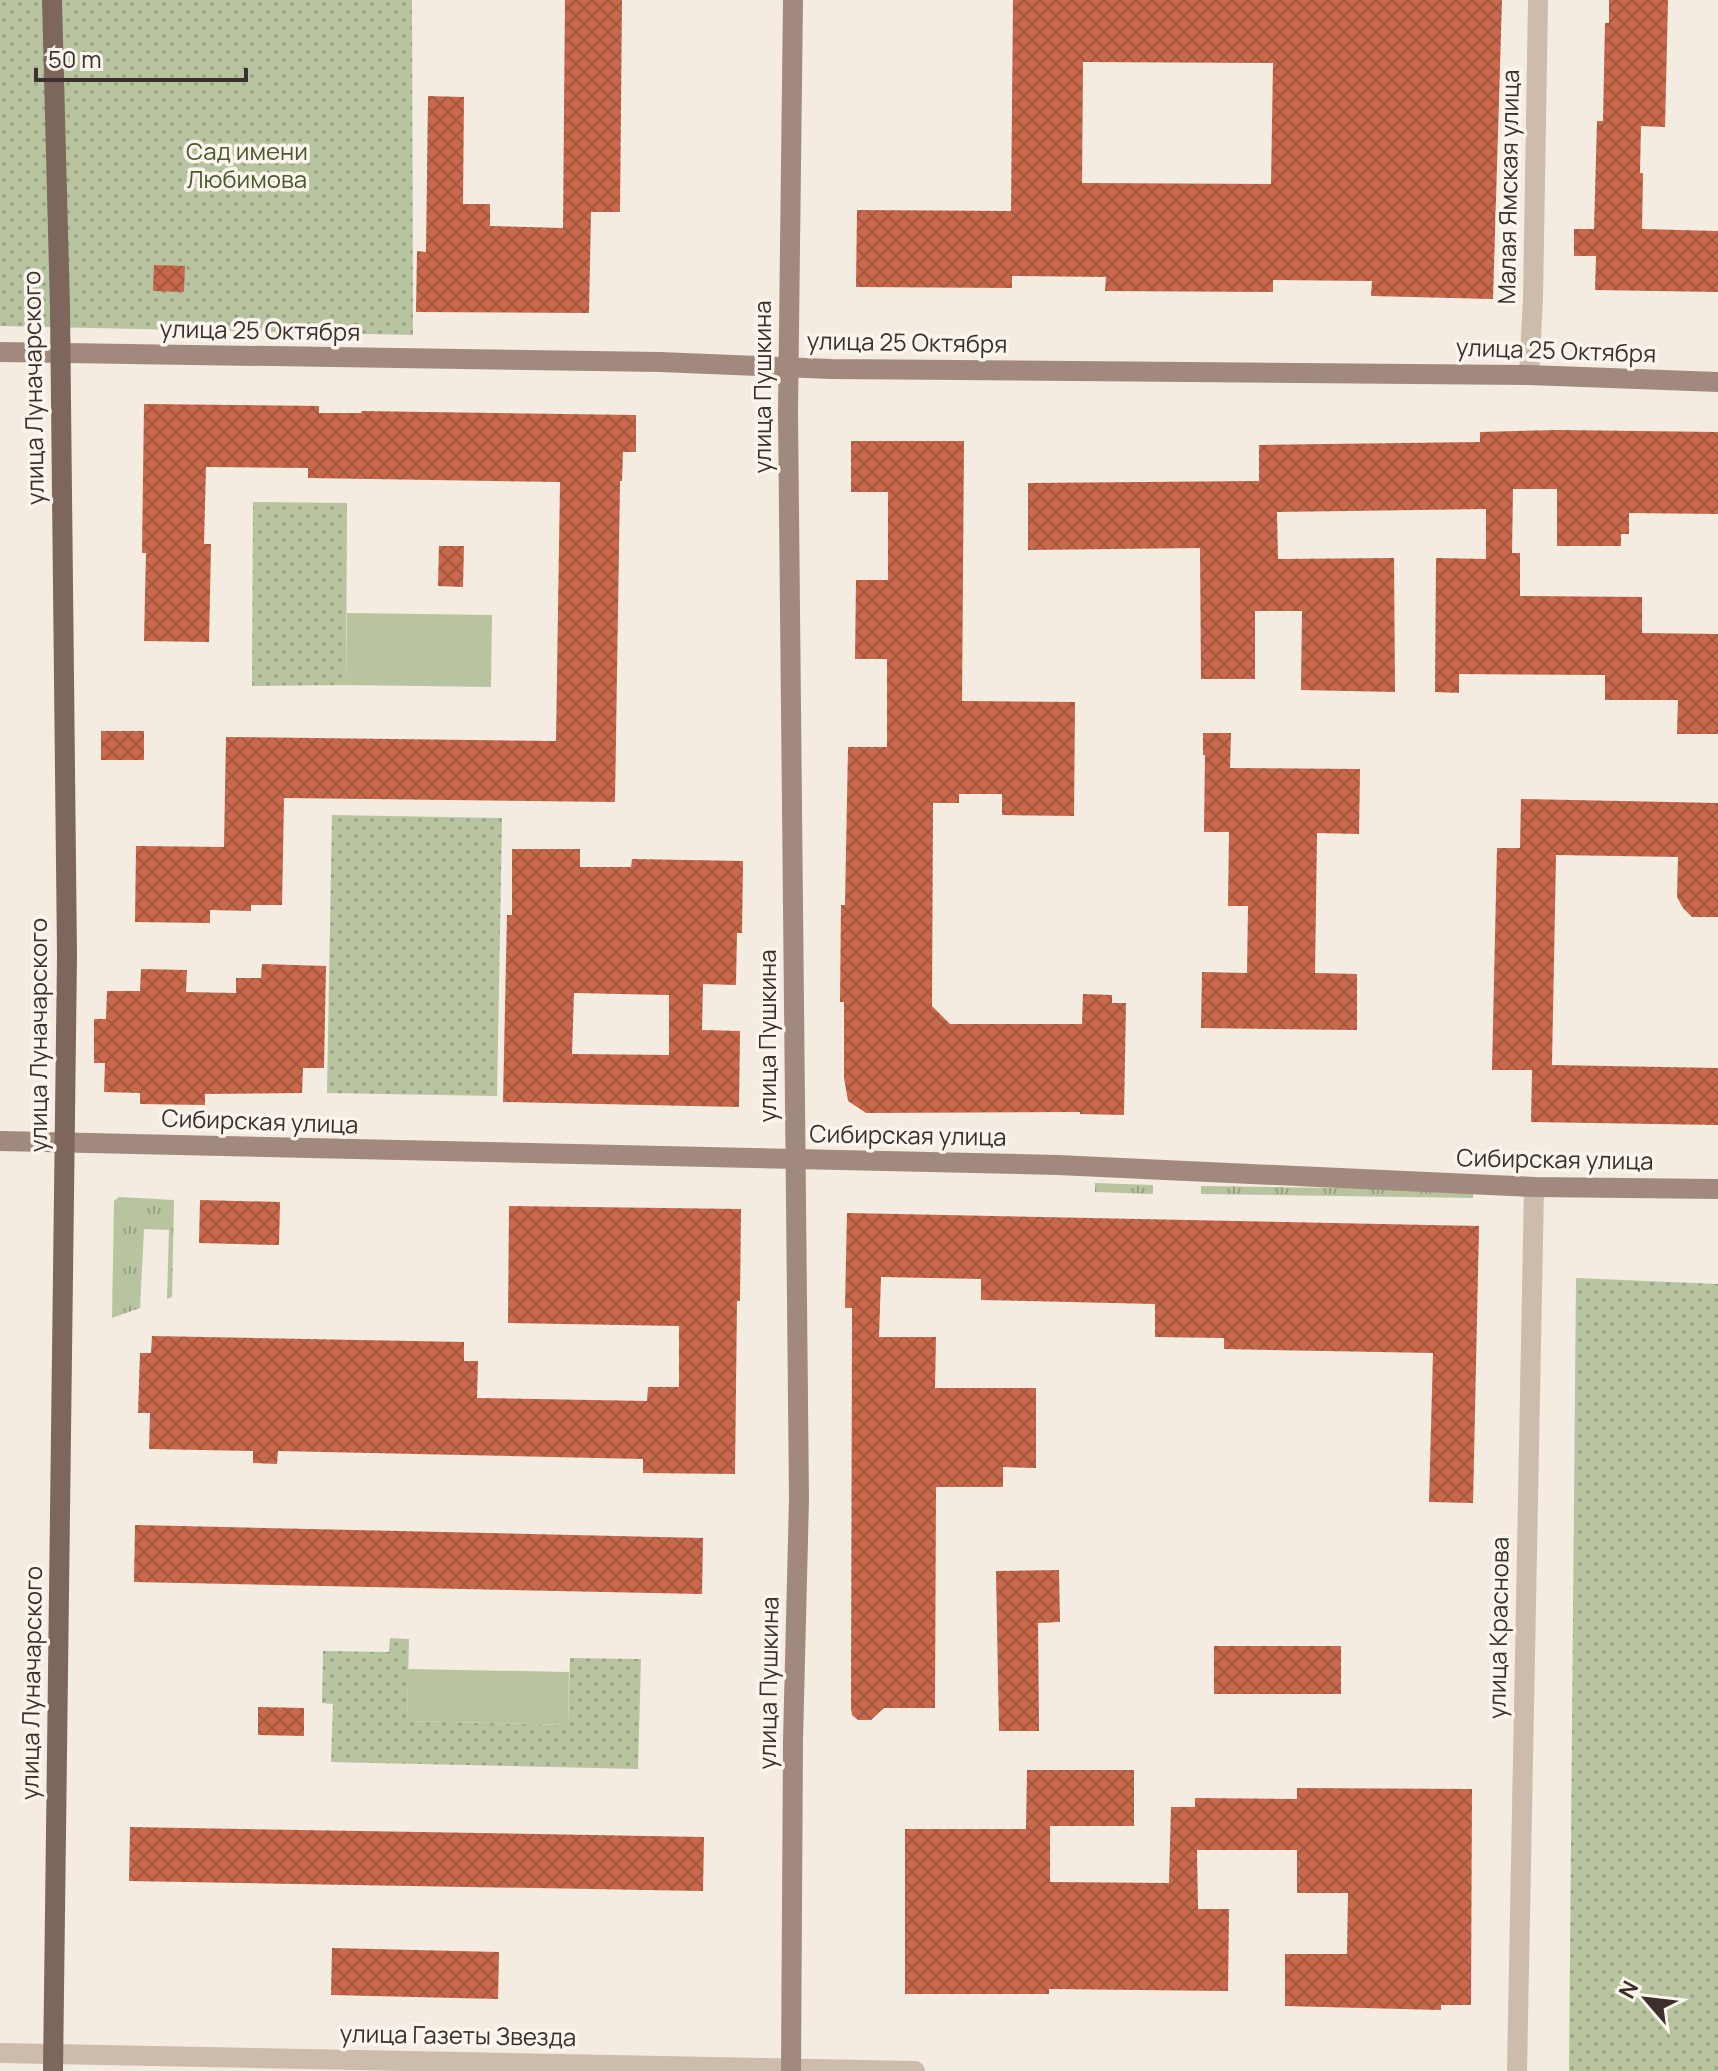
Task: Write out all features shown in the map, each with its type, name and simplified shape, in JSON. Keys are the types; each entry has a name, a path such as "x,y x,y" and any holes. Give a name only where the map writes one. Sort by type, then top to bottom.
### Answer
{"main road":[{"name":"улица Луначарского","path":"52,0 60,354 67,956 53,2062"},
{"name":"улица Пушкина","path":"791,2070 793,1741 799,1499 788,367 793,0"},
{"name":"улица 25 Октября","path":"0,352 660,362 788,367 1529,375 1718,382"},
{"name":"Сибирская улица","path":"0,1141 1058,1165 1534,1187 1718,1189"}],"street":[{"name":"Малая Ямская улица","path":"1529,375 1538,0"},
{"name":"улица Краснова","path":"1517,2071 1534,1187"},
{"name":"улица Газеты Звезда","path":"0,2053 53,2062 915,2071"}],"green space":[{"name":"Сад имени Любимова","path":"0,0 412,0 413,335 0,326"},
{"path":"253,502 347,503 346,685 252,686"},
{"path":"347,613 492,615 491,687 346,685"},
{"path":"332,815 502,818 497,1096 327,1093"},
{"path":"1095,1183 1153,1185 1153,1194 1095,1192"},
{"path":"1201,1186 1473,1190 1473,1198 1201,1194"},
{"path":"119,1197 174,1200 172,1297 167,1299 169,1230 144,1229 140,1308 112,1318 114,1201"},
{"path":"1576,1278 1718,1284 1718,2071 1569,2071"},
{"path":"390,1638 409,1639 407,1721 568,1725 570,1658 641,1659 638,1769 331,1762 333,1704 322,1703 323,1651 389,1652"},
{"path":"408,1669 569,1672 568,1725 407,1721"}],"building":[{"path":"565,0 622,0 620,212 591,212 589,313 416,312 417,251 426,252 428,96 464,97 463,204 490,204 490,226 563,228"},
{"path":"1013,0 1502,0 1493,299 1371,296 1372,281 1273,280 1273,292 1105,291 1106,277 1012,276 1012,288 856,287 857,210 1011,211","holes":["1083,62 1273,63 1271,184 1082,183"]},
{"path":"1609,0 1668,0 1665,127 1641,126 1642,229 1718,231 1718,292 1595,290 1596,256 1574,256 1574,229 1594,229 1597,121 1603,121 1605,23 1609,23"},
{"path":"154,265 185,266 184,292 153,291"},
{"path":"144,404 319,406 319,413 636,415 636,452 623,452 620,481 615,802 284,798 282,905 251,905 251,911 210,910 210,923 135,922 136,846 224,847 226,737 556,741 560,482 308,478 308,468 206,467 204,544 211,544 209,642 144,641"},
{"path":"1480,432 1718,432 1718,514 1629,513 1629,534 1621,534 1621,546 1557,546 1557,489 1513,489 1512,553 1520,553 1520,596 1642,597 1642,633 1718,634 1718,734 1677,734 1678,700 1605,700 1605,675 1459,674 1459,693 1435,692 1436,558 1486,559 1486,509 1277,512 1278,559 1394,558 1395,692 1301,690 1302,611 1255,611 1255,679 1201,679 1200,548 1028,550 1028,483 1259,481 1259,445 1480,442"},
{"path":"851,441 964,441 962,701 1075,702 1074,816 1002,815 1002,794 959,794 959,803 933,803 932,1006 950,1024 1082,1024 1083,994 1112,995 1112,1003 1126,1003 1124,1115 1080,1112 866,1113 848,1101 844,1078 844,1002 840,1002 848,747 887,747 887,659 855,659 856,580 888,580 888,492 851,492"},
{"path":"439,546 464,546 463,587 438,586"},
{"path":"101,731 144,731 144,760 101,760"},
{"path":"1203,733 1231,733 1230,768 1360,769 1359,834 1317,833 1315,973 1357,974 1357,1030 1201,1028 1202,972 1247,973 1248,906 1228,906 1229,832 1204,832"},
{"path":"1521,799 1718,803 1718,917 1692,917 1683,908 1677,897 1678,857 1556,855 1552,1065 1718,1068 1718,1125 1531,1122 1532,1070 1492,1070 1497,848 1520,848"},
{"path":"512,849 580,849 580,867 631,867 632,859 743,861 742,933 737,933 736,985 703,984 702,1030 740,1031 739,1107 503,1102 507,915 512,915","holes":["574,993 669,995 669,1055 572,1054"]},
{"path":"262,964 326,966 324,1068 303,1068 302,1093 205,1094 205,1105 140,1104 140,1093 104,1092 105,1063 94,1063 94,1019 106,1019 107,991 140,991 141,969 187,970 186,992 236,993 236,978 261,978"},
{"path":"200,1200 280,1202 279,1245 199,1243"},
{"path":"509,1206 741,1209 735,1474 643,1473 643,1459 278,1451 277,1464 253,1463 253,1451 149,1449 150,1413 138,1413 140,1353 151,1353 152,1336 464,1342 464,1361 478,1361 477,1398 647,1401 648,1387 679,1387 679,1326 508,1323"},
{"path":"847,1213 1479,1226 1473,1503 1429,1502 1433,1353 1224,1349 1224,1338 1155,1337 1155,1304 981,1300 981,1279 881,1277 879,1337 936,1337 935,1388 1036,1388 1036,1468 1003,1467 1003,1487 936,1487 935,1708 884,1708 871,1720 858,1720 852,1715 851,1708 852,1308 845,1308"},
{"path":"135,1525 703,1538 702,1594 134,1582"},
{"path":"1059,1570 1060,1622 1038,1623 1039,1731 999,1731 996,1571"},
{"path":"1214,1646 1341,1646 1341,1694 1214,1694"},
{"path":"258,1707 304,1708 304,1736 258,1735"},
{"path":"1027,1770 1134,1770 1134,1826 1050,1826 1050,1882 1169,1883 1171,1807 1195,1807 1195,1798 1297,1799 1297,1788 1472,1789 1471,2005 1441,2005 1441,2010 1285,2006 1285,1954 1347,1954 1348,1893 1297,1893 1297,1850 1197,1850 1198,1909 1229,1909 1228,1991 1049,1989 1049,1994 905,1994 905,1829 1026,1829"},
{"path":"130,1827 704,1837 703,1891 129,1881"},
{"path":"332,1948 499,1952 498,1999 331,1995"}]}
